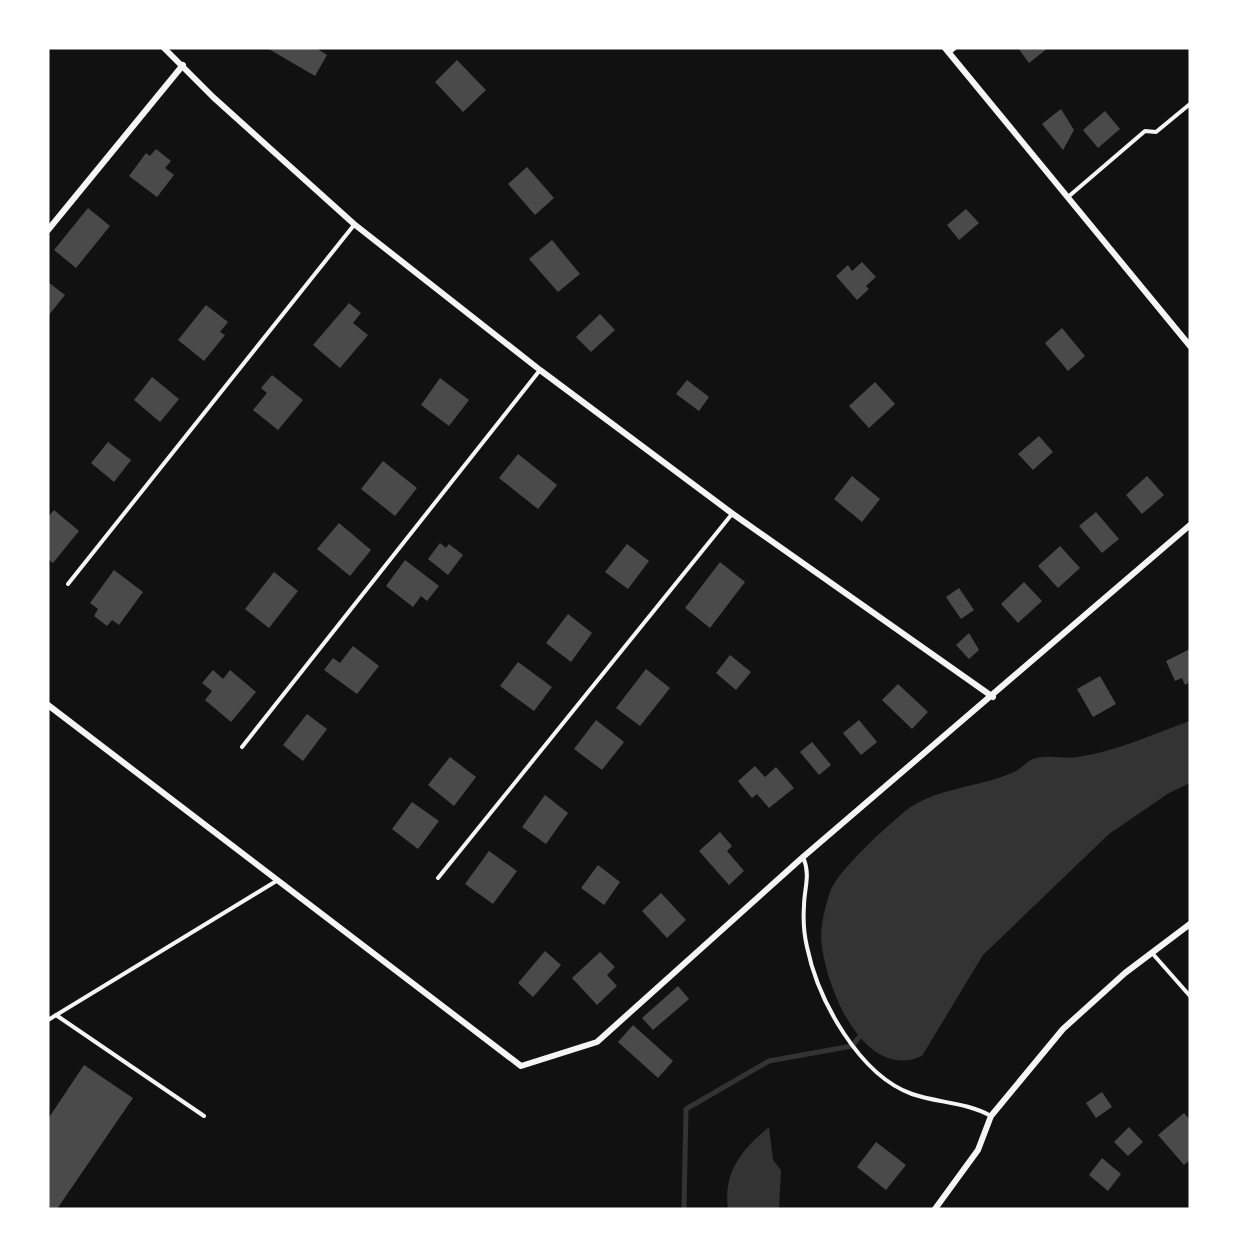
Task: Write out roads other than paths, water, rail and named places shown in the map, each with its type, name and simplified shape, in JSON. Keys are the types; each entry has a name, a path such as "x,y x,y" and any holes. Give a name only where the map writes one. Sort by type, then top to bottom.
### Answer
{"street":[{"path":"164,48 213,98 354,224 540,370 733,514 993,697"},
{"path":"947,51 1190,346"},
{"path":"48,230 183,65"},
{"path":"48,705 521,1066 597,1042 803,857 993,697 1190,525"},
{"path":"935,1209 978,1149 991,1116 1063,1029 1152,953 1190,924"}],"lane":[{"path":"947,51 955,48"},
{"path":"1068,197 1145,131 1156,132 1190,104"},
{"path":"68,584 354,224"},
{"path":"242,747 540,370"},
{"path":"438,878 733,514"},
{"path":"803,857 808,872 804,905 807,949 820,984 852,1046 873,1070 905,1091 972,1108 991,1116"},
{"path":"48,1020 278,880"},
{"path":"1152,953 1190,996"},
{"path":"56,1015 204,1116"}],"waterway":[{"path":"684,1209 686,1109 769,1061 852,1046 863,1032"}]}
